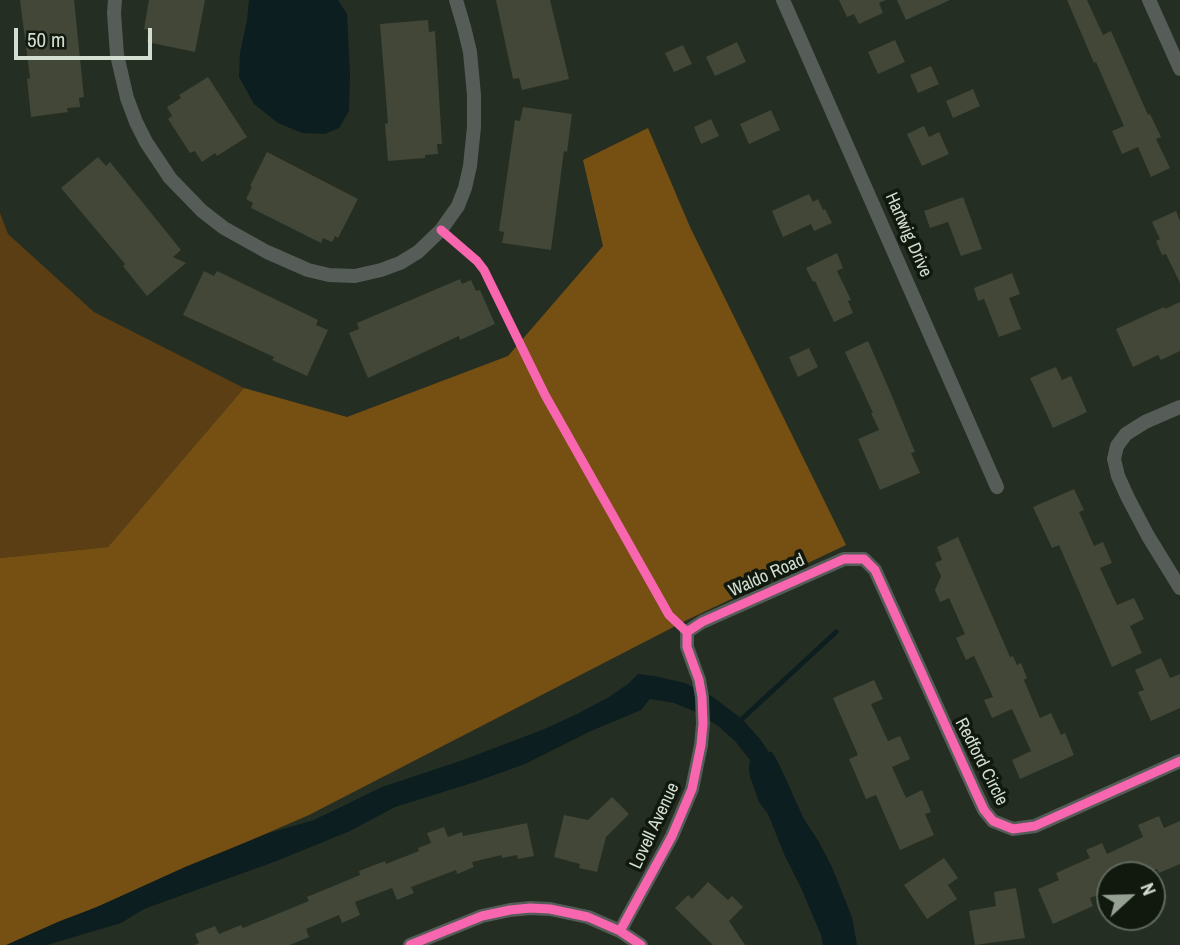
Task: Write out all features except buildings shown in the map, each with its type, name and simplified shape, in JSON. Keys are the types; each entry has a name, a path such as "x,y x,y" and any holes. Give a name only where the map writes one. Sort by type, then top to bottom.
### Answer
{"street":[{"path":"115,0 117,55 127,98 153,155 170,178 187,197 225,228 267,252 298,266 329,275 355,276 400,263 418,252 441,230 458,206 465,188 474,127 474,95 470,52 456,0"},
{"name":"Hartwig Drive","path":"783,0 997,486"},
{"path":"1149,0 1180,69"},
{"path":"1180,407 1125,434 1117,446 1114,459 1128,498 1180,588"},
{"name":"Waldo Road","path":"687,647 687,632 693,627 844,559 863,559 875,570"},
{"name":"Redford Circle","path":"875,570 975,793 993,821 1013,829 1035,826 1180,761"},
{"name":"Lovell Avenue","path":"620,931 672,836 692,789 703,724 699,680 687,647"},
{"path":"410,945 482,916 510,909 530,908 569,912 604,923 641,945"}],"shaded area":[{"path":"249,0 338,0 347,14 350,74 349,111 339,128 325,134 302,133 278,123 254,104 239,77"},
{"path":"648,128 690,227 846,545 691,618 309,815 9,945 0,945 0,558 108,547 244,388 347,417 508,356 603,246 583,160"},
{"path":"0,213 8,234 94,312 244,388 108,547 0,558"},
{"path":"638,674 685,683 713,697 742,719 769,752 772,752 804,819 832,867 852,917 857,945 823,945 768,814 759,802 750,777 750,760 735,741 696,712 674,703 650,699 641,710 525,764 395,807 350,831 144,909 121,923 47,945 6,945 185,867 269,833 314,820 382,787 542,730 609,697"}],"waterway":[{"path":"742,719 836,632"}],"cycle path":[{"path":"441,230 484,270 545,395 669,615 687,632"},
{"path":"620,931 672,836 692,789 703,724 702,697 687,647 687,632 702,622 844,559 864,559 875,570 976,793 993,821 1013,829 1035,826 1180,761"},
{"path":"410,945 482,916 530,908 588,917 620,931 641,945"}]}
